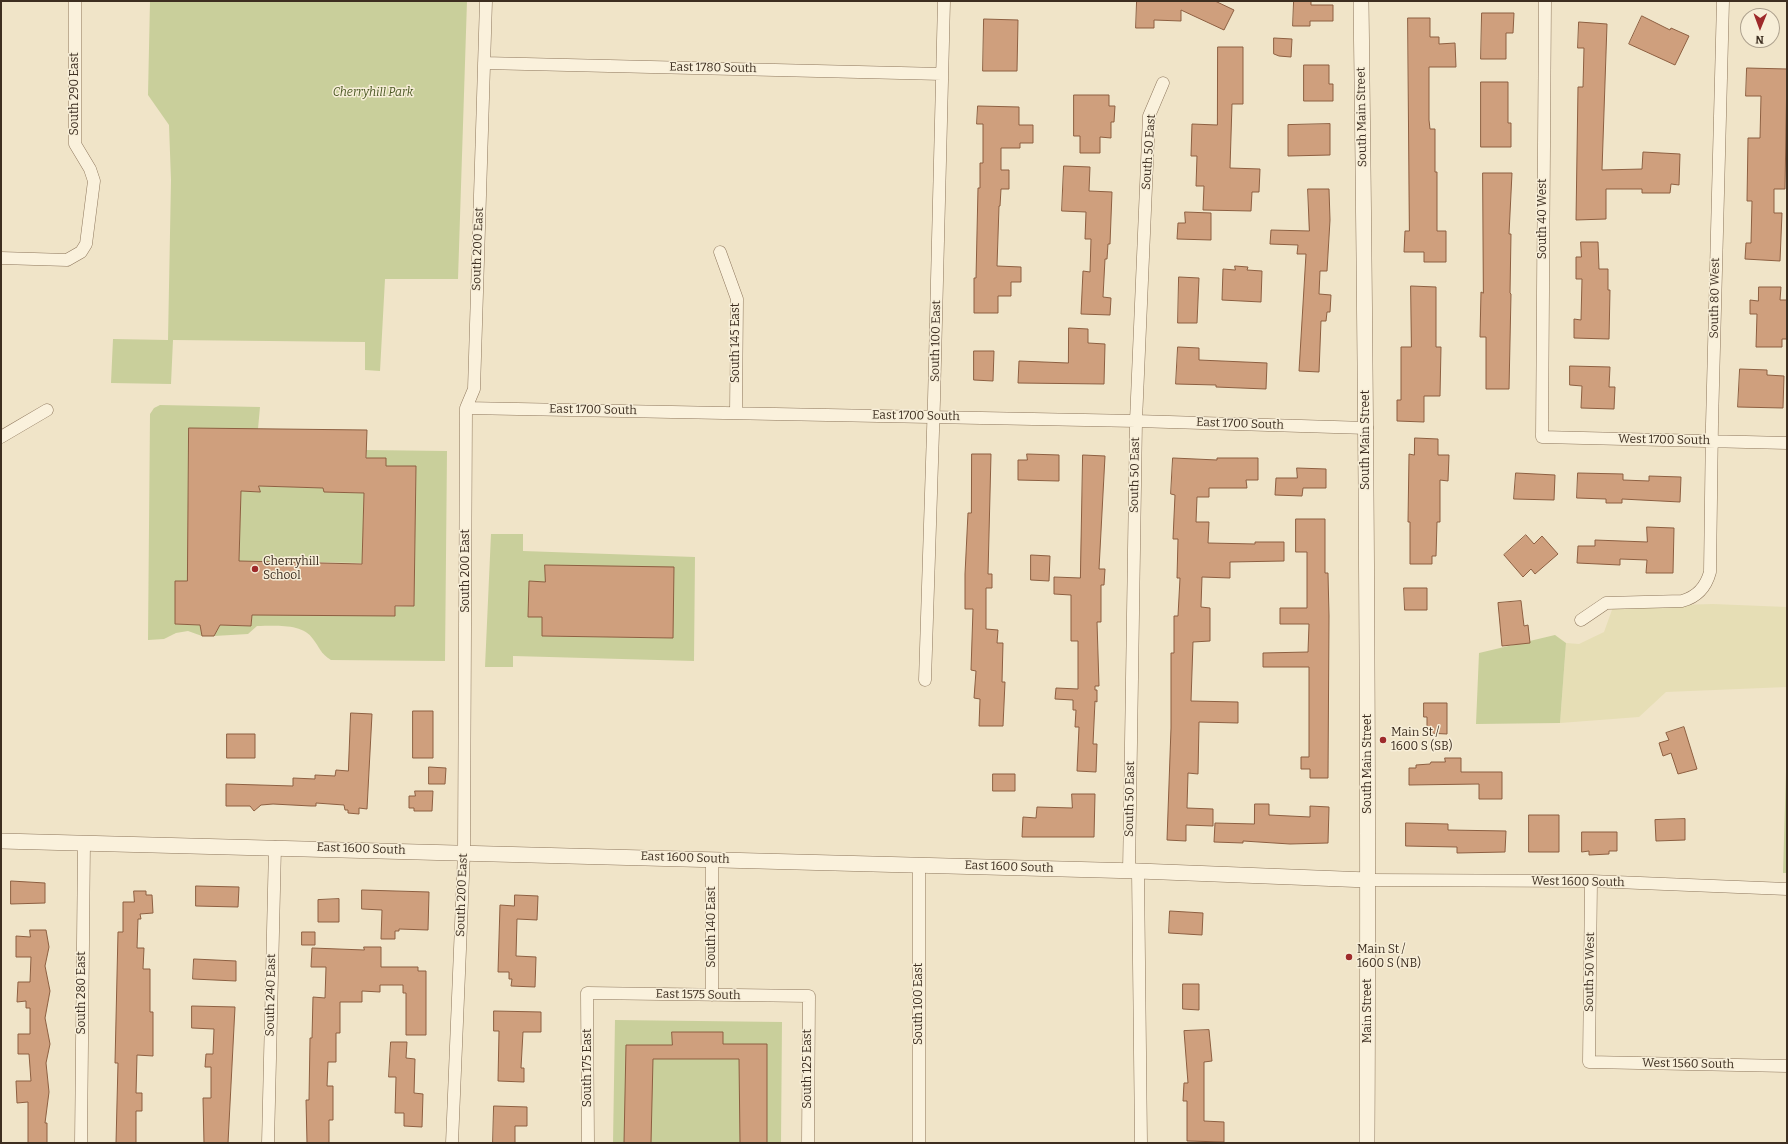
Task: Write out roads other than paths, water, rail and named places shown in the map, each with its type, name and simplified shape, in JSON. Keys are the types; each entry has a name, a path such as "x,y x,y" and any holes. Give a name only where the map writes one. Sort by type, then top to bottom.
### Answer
{"street":[{"name":"South 290 East","path":"1,258 67,260 81,252 88,238 94,181 90,169 75,144 74,1"},
{"name":"South 200 East","path":"452,1143 464,852 466,408 474,389 486,1"},
{"name":"South 100 East","path":"925,680 934,417 944,1"},
{"name":"South Main Street","path":"1361,1 1366,428 1368,880"},
{"name":"South 40 West","path":"1542,437 1545,1"},
{"name":"South 80 West","path":"1581,620 1606,603 1682,601 1689,599 1700,592 1705,586 1710,572 1723,1"},
{"name":"East 1780 South","path":"484,63 942,74"},
{"name":"South 50 East","path":"1141,1143 1134,871 1136,421 1149,116 1163,83"},
{"name":"South 145 East","path":"720,252 737,299 736,413"},
{"name":"East 1700 South","path":"466,408 1136,421 1366,428"},
{"path":"1,437 47,410"},
{"name":"West 1700 South","path":"1542,437 1787,443"},
{"name":"East 1600 South","path":"1,841 464,852 1134,871 1368,880"},
{"name":"South 280 East","path":"81,1143 84,843"},
{"name":"South 240 East","path":"268,1143 275,847"},
{"name":"South 140 East","path":"712,859 712,995"},
{"name":"South 100 East","path":"919,865 919,1143"},
{"name":"West 1600 South","path":"1368,880 1591,881 1787,889"},
{"name":"Main Street","path":"1367,1143 1368,880"},
{"name":"South 50 West","path":"1589,1062 1591,881"},
{"name":"East 1575 South","path":"587,993 809,996"},
{"name":"South 175 East","path":"587,993 588,1143"},
{"name":"South 125 East","path":"808,1143 809,996"},
{"name":"West 1560 South","path":"1589,1062 1787,1066"}],"place":[{"name":"Cherryhill School","path":"255,569"},
{"name":"Main St / 1600 S (SB)","path":"1383,740"},
{"name":"Main St / 1600 S (NB)","path":"1349,957"}],"park label":[{"name":"Cherryhill Park","path":"373,93"}]}
